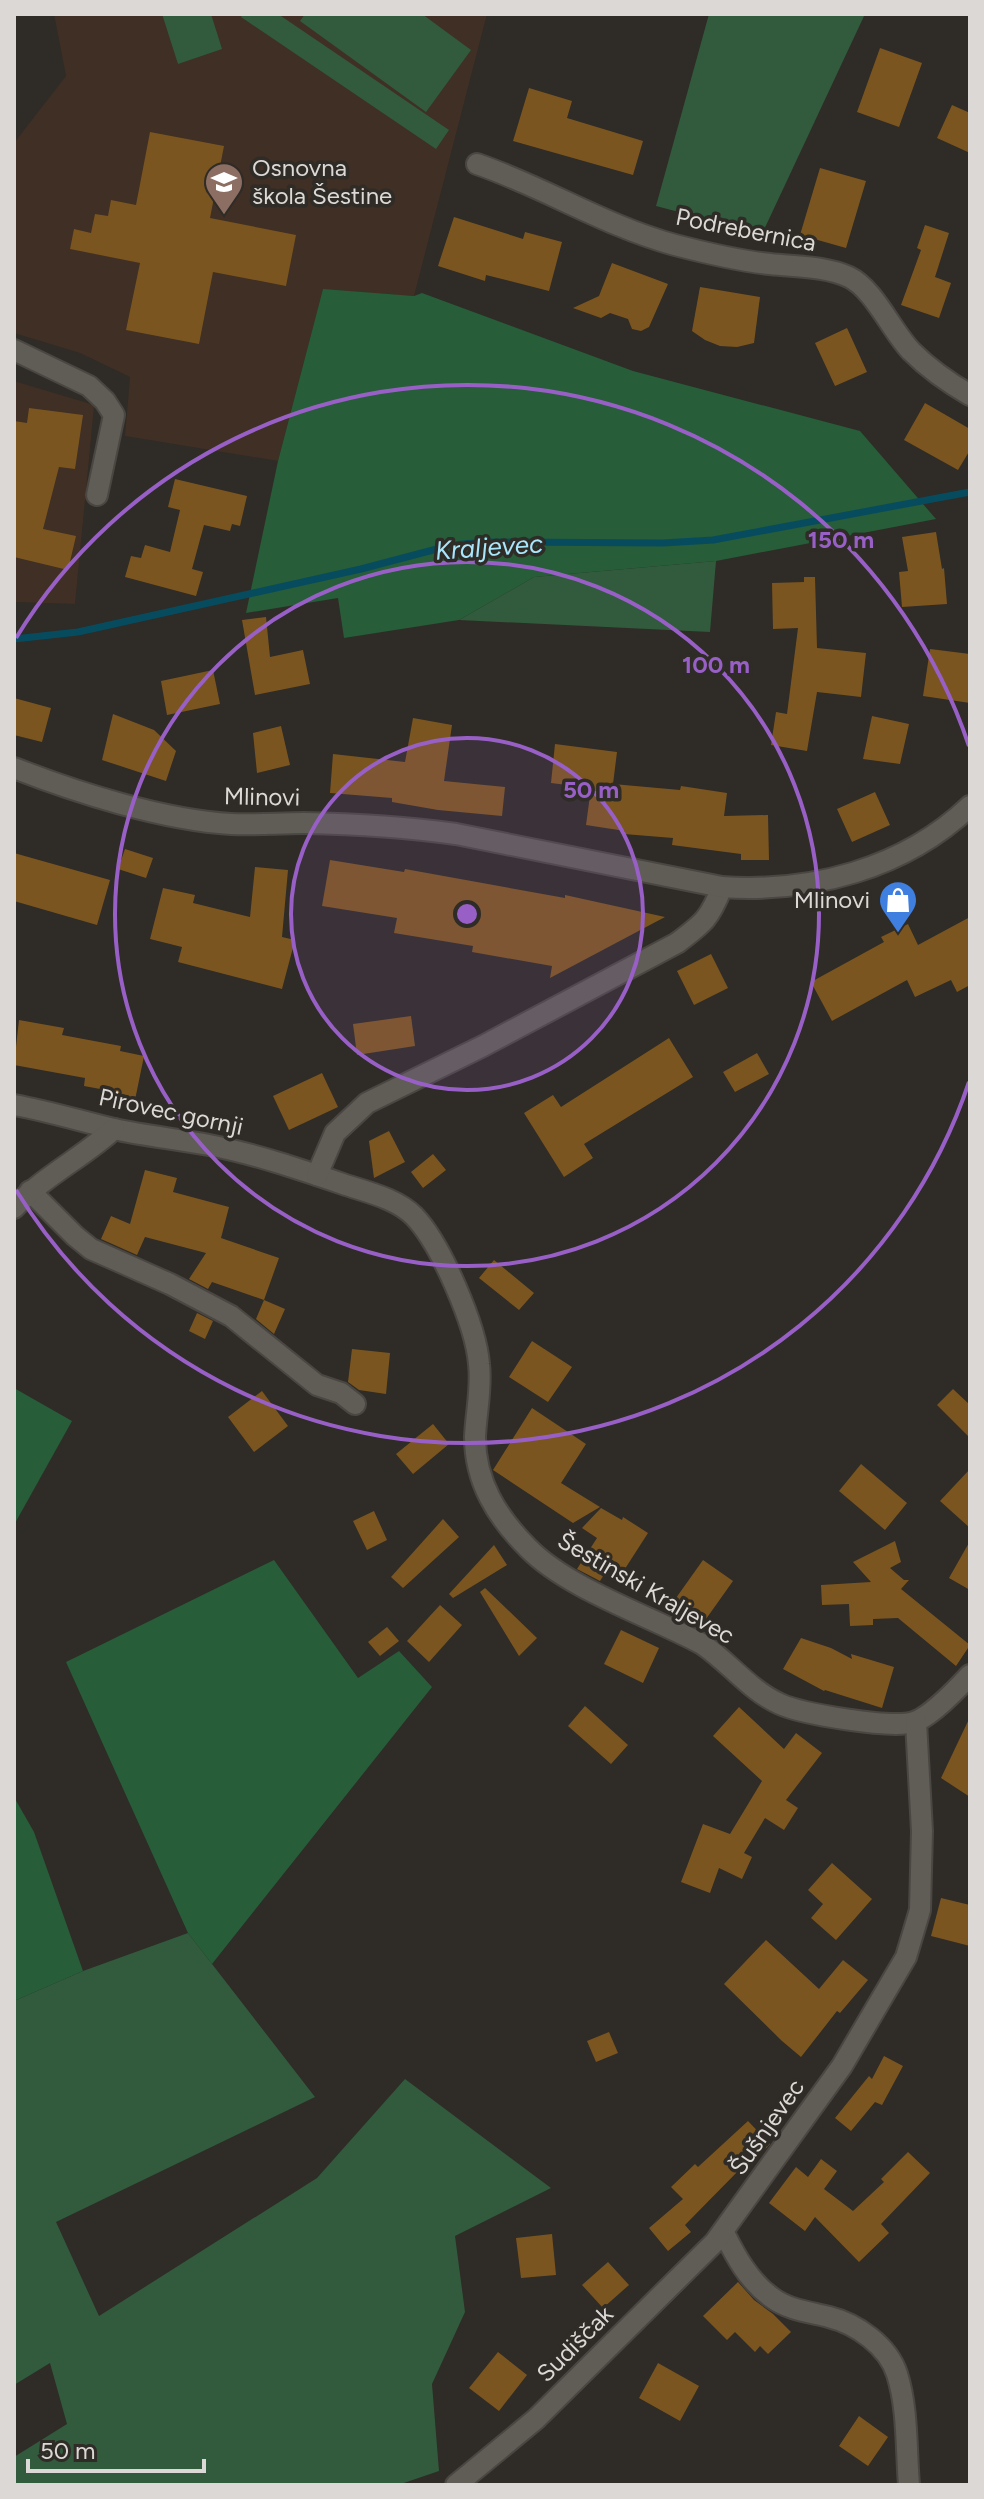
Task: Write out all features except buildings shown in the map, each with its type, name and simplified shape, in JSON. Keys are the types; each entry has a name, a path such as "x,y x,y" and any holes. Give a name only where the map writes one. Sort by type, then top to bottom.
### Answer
{"street":[{"name":"Podrebernica","path":"477,164 509,175 544,194 636,233 742,261 846,276 860,283 912,351 944,379 970,395"},
{"path":"14,350 89,386 114,415 97,495"},
{"name":"Mlinovi","path":"14,768 76,789 199,821 383,825 442,832 722,887 758,889 789,888 875,866 920,843 970,806"},
{"path":"317,1175 335,1133 367,1103 483,1046 677,943 704,923 722,887"},
{"name":"Pirovec gornji","path":"14,1105 114,1129 241,1152 317,1175"},
{"path":"14,1208 30,1191 114,1129"},
{"name":"Šestinski Kraljevec","path":"317,1175 399,1205 413,1216 437,1251 461,1302 479,1364 475,1440 484,1489 505,1523 530,1550 567,1578 702,1644 780,1704 877,1723 916,1722"},
{"path":"30,1191 91,1249 170,1284 231,1316 317,1385 341,1393 355,1404"},
{"path":"916,1722 970,1675"},
{"name":"Šušnjevec","path":"724,2233 842,2066 906,1957 920,1910 922,1882 916,1722"},
{"path":"724,2233 743,2268 772,2298 792,2309 847,2323 861,2330 888,2356 897,2373 909,2485"},
{"name":"Sudiščak","path":"456,2485 536,2419 724,2233"}],"shaded area":[{"name":"Osnovna škola Šestine","path":"54,14 487,14 414,296 323,290 278,461 125,436 130,377 80,353 14,333 14,143 66,76"},
{"path":"14,381 94,407 75,604 14,602"}],"green space":[{"path":"162,14 211,14 222,49 178,64"},
{"path":"243,14 278,14 449,130 436,149 241,17"},
{"path":"305,14 422,14 471,50 426,112 300,21"},
{"path":"709,14 865,14 762,234 656,206"},
{"path":"323,289 414,296 422,293 633,371 860,431 936,519 716,561 534,577 459,620 344,638 338,598 246,613 278,461"},
{"path":"716,561 710,632 459,620 534,577"},
{"path":"14,1388 72,1421 14,1525"},
{"path":"274,1560 358,1678 399,1651 432,1687 212,1964 188,1933 66,1662"},
{"path":"14,1797 34,1832 83,1971 14,2001"},
{"path":"188,1933 315,2097 56,2222 99,2316 317,2178 405,2079 551,2188 455,2236 465,2312 432,2384 439,2471 398,2485 14,2485 14,2457 67,2424 50,2363 14,2385 14,2001 83,1971"}],"waterway":[{"name":"Kraljevec","path":"14,639 78,632 361,569 452,545 713,540 970,492"}],"place":[{"name":"Osnovna škola Šestine","path":"224,216"},
{"name":"Mlinovi","path":"898,934"}]}
